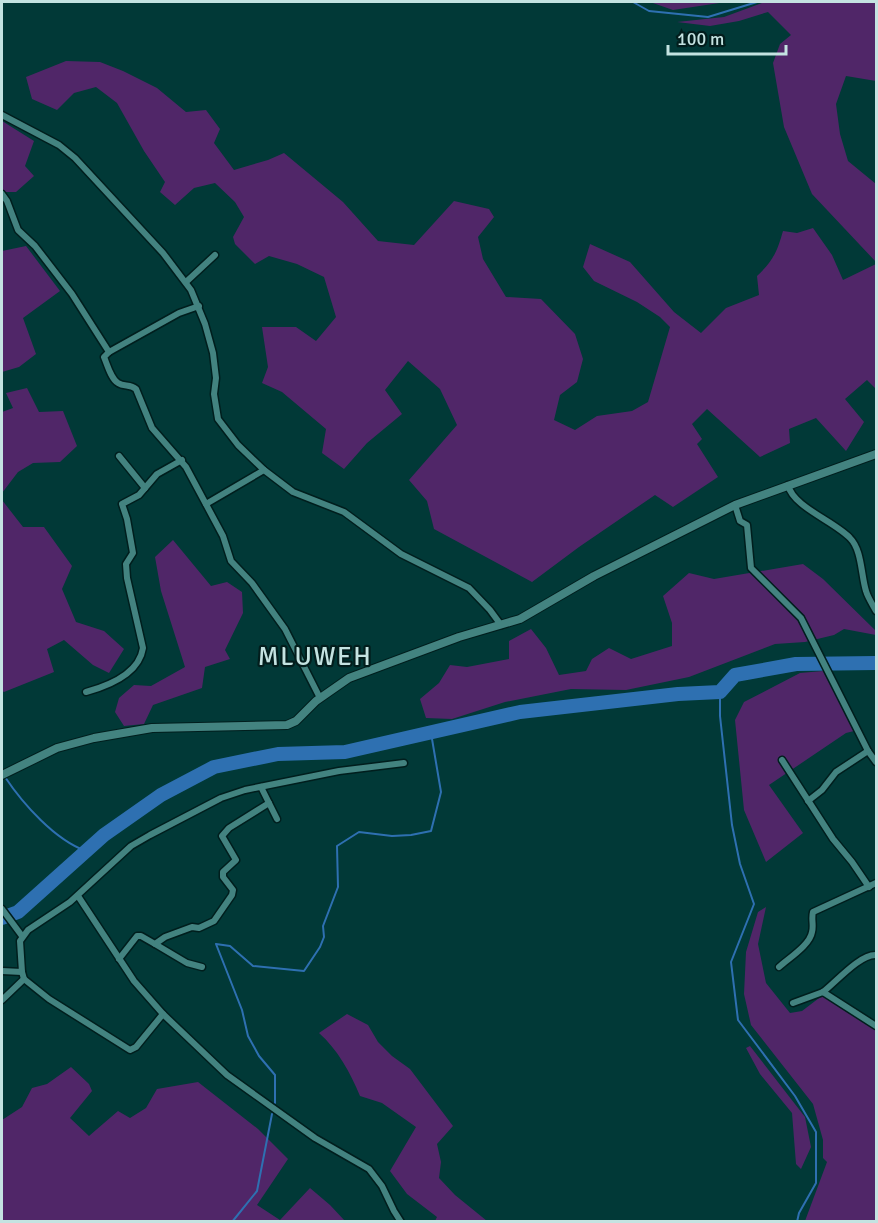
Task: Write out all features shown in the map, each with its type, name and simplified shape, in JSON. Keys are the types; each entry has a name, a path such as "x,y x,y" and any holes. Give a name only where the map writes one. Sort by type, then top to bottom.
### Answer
{"street":[{"path":"2,115 59,146 75,158 164,254 186,282 199,306 210,340 215,366 214,394 218,419 231,437 264,470 293,492 344,512 401,554 469,588 501,625"},
{"path":"2,194 18,230 35,246 56,272 86,314 109,352"},
{"path":"186,282 215,255"},
{"path":"199,306 179,313 104,357 116,381 136,389 155,433 182,460 223,536 231,561 252,583 285,629 320,698"},
{"path":"5,773 57,748 94,738 152,728 287,725 296,721 320,698 349,678 526,616 594,576 735,505 876,454"},
{"path":"119,456 145,488"},
{"path":"86,692 113,683 124,675 142,655 140,627 127,578 126,564 133,553 122,504 138,495 158,474 182,460"},
{"path":"206,504 264,470"},
{"path":"788,485 789,491 798,502 851,538 856,547 867,594 876,611"},
{"path":"735,505 740,521 747,525 751,568 801,618 868,751 876,762"},
{"path":"808,801 822,790 836,772 868,751"},
{"path":"782,760 832,839 869,887"},
{"path":"2,1000 23,976 20,947 22,936 78,896 131,846 220,798 261,787 352,769 404,763"},
{"path":"261,787 277,819"},
{"path":"155,944 165,937 192,927 199,928 214,921 232,895 223,877 223,872 236,860 222,836 230,828 269,803"},
{"path":"779,967 806,942 812,933 813,912 876,883"},
{"path":"78,896 118,959 163,1014 227,1075 315,1138 369,1169 382,1186 401,1221"},
{"path":"2,909 22,936"},
{"path":"118,959 137,936 141,936 187,963 202,967"},
{"path":"793,1003 823,992 858,962 874,955 876,948"},
{"path":"2,971 23,976 60,1006 130,1050 136,1047 163,1014"},
{"path":"823,992 876,1026"}],"shaded area":[{"path":"650,2 726,2 673,10"},
{"path":"765,2 876,2 876,81 846,76 836,104 840,134 848,161 876,184 876,262 812,194 784,127 773,63 780,44 791,35 768,12 739,21 710,26 677,22 724,17"},
{"path":"66,61 100,62 157,88 186,112 206,110 220,129 214,143 234,170 284,153 343,202 378,241 414,245 454,201 489,209 494,217 478,237 483,259 506,297 541,299 575,334 583,359 577,382 560,395 554,420 575,430 597,416 632,411 648,402 670,327 660,317 637,302 594,281 583,267 590,244 630,262 674,312 701,333 726,308 759,295 757,276 774,256 783,231 797,233 813,228 832,255 843,280 876,264 876,389 867,380 845,399 864,422 846,451 816,418 789,429 790,443 760,457 707,409 692,424 702,439 697,444 718,477 673,507 655,495 532,582 434,529 427,501 409,480 457,425 440,389 408,361 385,390 402,414 367,443 344,469 322,453 326,429 282,392 262,383 268,367 262,327 296,327 316,341 336,317 324,277 297,264 269,256 255,264 235,244 233,237 244,217 235,202 215,183 194,188 175,205 160,192 165,182 144,151 117,103 96,87 74,93 57,110 32,99 26,77"},
{"path":"2,121 34,141 25,166 34,176 16,192 2,192"},
{"path":"26,246 60,291 23,318 36,354 19,367 2,372 2,251"},
{"path":"27,388 39,412 63,411 77,446 60,462 33,463 18,472 2,493 2,412 13,408 6,393"},
{"path":"2,500 23,527 44,527 72,566 62,589 76,622 104,631 124,649 109,673 93,665 64,640 47,649 54,672 2,691"},
{"path":"173,540 211,586 227,582 242,592 243,613 225,650 230,659 205,667 202,688 153,705 144,724 124,726 115,712 119,698 134,685 151,686 185,667 161,591 155,557"},
{"path":"803,564 823,579 876,631 876,635 844,629 834,635 805,642 775,644 689,677 626,690 571,689 505,702 452,719 426,718 420,699 439,683 450,665 467,667 509,659 509,641 531,629 546,648 559,675 586,671 592,659 609,648 631,659 672,646 672,623 663,596 689,573 714,579"},
{"path":"823,671 854,731 846,733 769,785 803,833 766,862 744,810 735,720 744,702 800,673"},
{"path":"766,907 758,944 766,983 790,1013 802,1011 827,992 876,1023 876,1221 805,1221 827,1162 823,1158 823,1140 813,1104 751,1025 744,994 746,952 758,912"},
{"path":"347,1014 368,1025 378,1042 410,1069 453,1126 437,1144 441,1162 439,1178 455,1195 487,1221 435,1221 437,1217 407,1194 390,1171 416,1127 382,1103 360,1096 343,1062 319,1033"},
{"path":"750,1046 805,1117 811,1147 801,1169 796,1164 792,1113 760,1074 746,1048"},
{"path":"71,1067 89,1084 92,1091 70,1118 89,1136 118,1111 130,1118 146,1108 157,1089 198,1082 258,1129 288,1159 257,1205 280,1220 310,1188 345,1221 2,1221 2,1120 22,1107 32,1088 47,1084"}],"waterway":[{"path":"633,2 649,11 708,17 757,2"},
{"path":"2,918 18,912 104,835 161,795 214,767 278,754 345,752 520,712 678,694 720,692 735,675 796,664 876,663"},
{"path":"720,692 720,716 732,825 740,864 754,904 731,962 738,1020 795,1096 816,1132 816,1183 799,1213 797,1222"},
{"path":"275,1103 275,1075 259,1056 248,1036 242,1010 216,944 230,946 253,966 304,971 320,947 324,937 323,926 338,887 337,846 359,832 392,836 431,831 441,792 431,733"},
{"path":"5,777 51,830 74,846 86,851"},
{"path":"232,1222 257,1191 272,1114"}],"district":[{"name":"MLUWEH","path":"315,656"}]}
